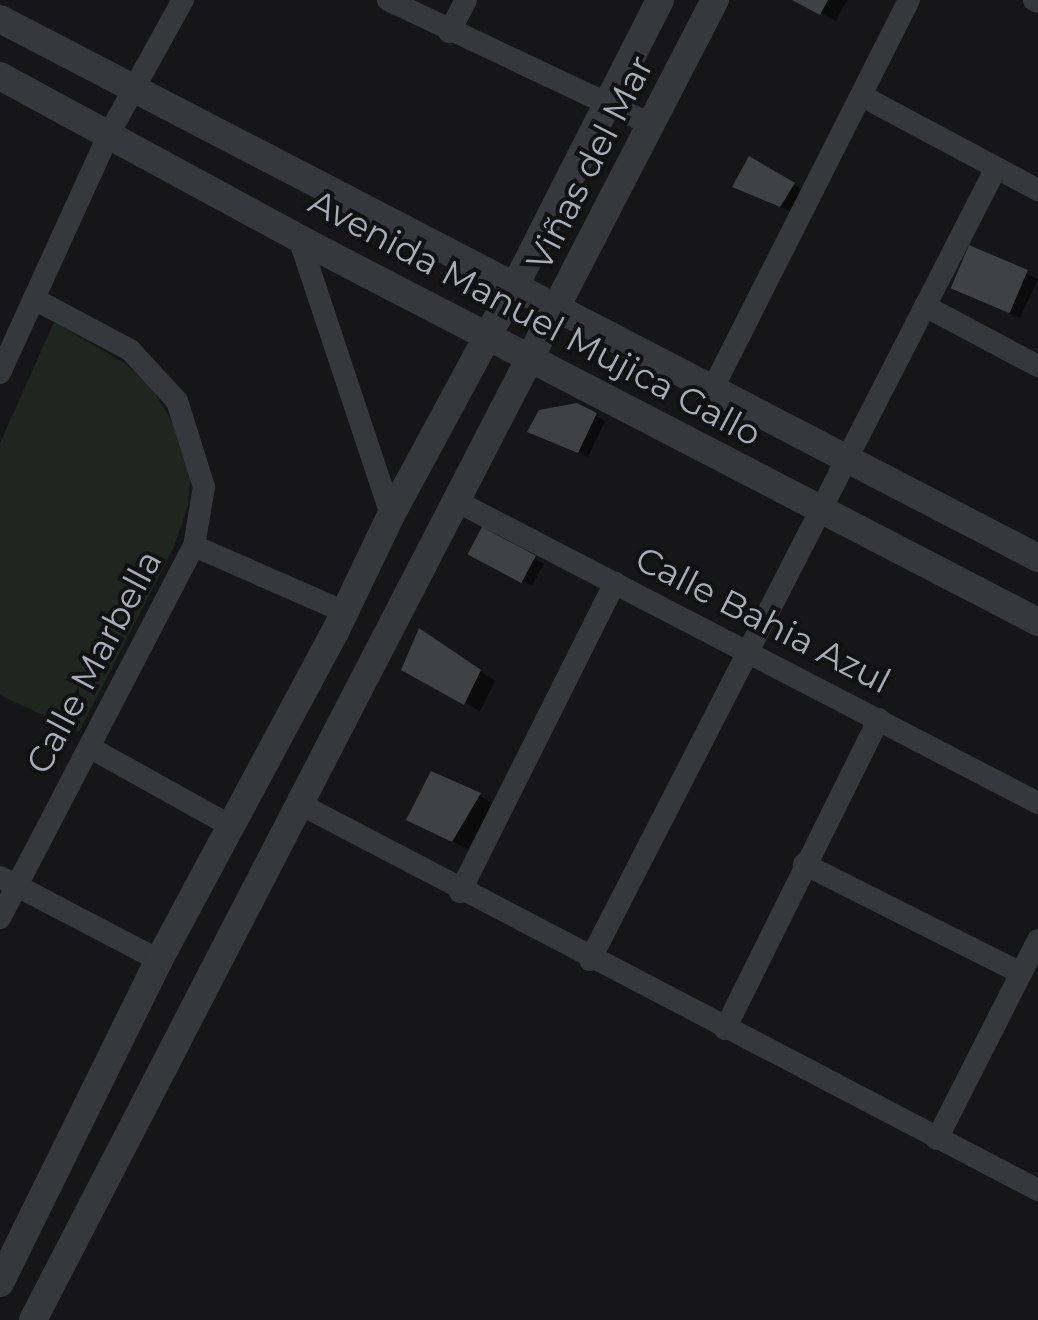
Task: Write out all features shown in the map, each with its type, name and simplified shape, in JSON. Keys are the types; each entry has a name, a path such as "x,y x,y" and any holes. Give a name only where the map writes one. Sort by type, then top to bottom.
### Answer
{"street":[{"path":"0,8 4,0"},
{"path":"0,374 110,132 183,0"},
{"path":"388,0 653,125"},
{"path":"449,32 466,0"},
{"name":"Viñas del Mar","path":"2,1276 159,960 345,612 391,514 516,284 660,0"},
{"name":"Viñas del Mar","path":"33,1320 715,0"},
{"path":"714,386 909,0"},
{"name":"Avenida Manuel Mujica Gallo","path":"0,19 714,386 1038,558"},
{"name":"Avenida Manuel Mujica Gallo","path":"0,76 110,132 299,238 1038,622"},
{"path":"862,96 1038,190"},
{"path":"590,960 996,168"},
{"path":"299,238 391,514"},
{"name":"Calle Marbella","path":"0,918 8,881 89,747 194,546 204,486 177,401 130,350 34,299"},
{"path":"925,306 1038,366"},
{"name":"Calle Bahia Azul","path":"454,500 1038,804"},
{"path":"194,546 345,612"},
{"path":"460,892 615,583"},
{"path":"724,1029 879,719"},
{"path":"89,747 231,826"},
{"path":"298,803 590,960 1038,1190"},
{"path":"804,864 1021,973"},
{"path":"8,881 159,960"},
{"path":"937,1139 1038,940"}],"shaded area":[{"path":"54,322 126,364 154,392 180,434 191,472 188,506 173,549 79,732 0,695 0,443"}],"building":[{"path":"792,0 828,0 820,15"},
{"path":"749,156 795,183 780,207 732,187"},
{"path":"969,245 1028,270 1010,313 951,288"},
{"path":"577,403 597,413 578,453 527,432 539,410"},
{"path":"482,527 536,556 521,583 467,554"},
{"path":"419,628 481,670 464,705 401,670"},
{"path":"431,771 481,793 452,842 406,820"}]}
